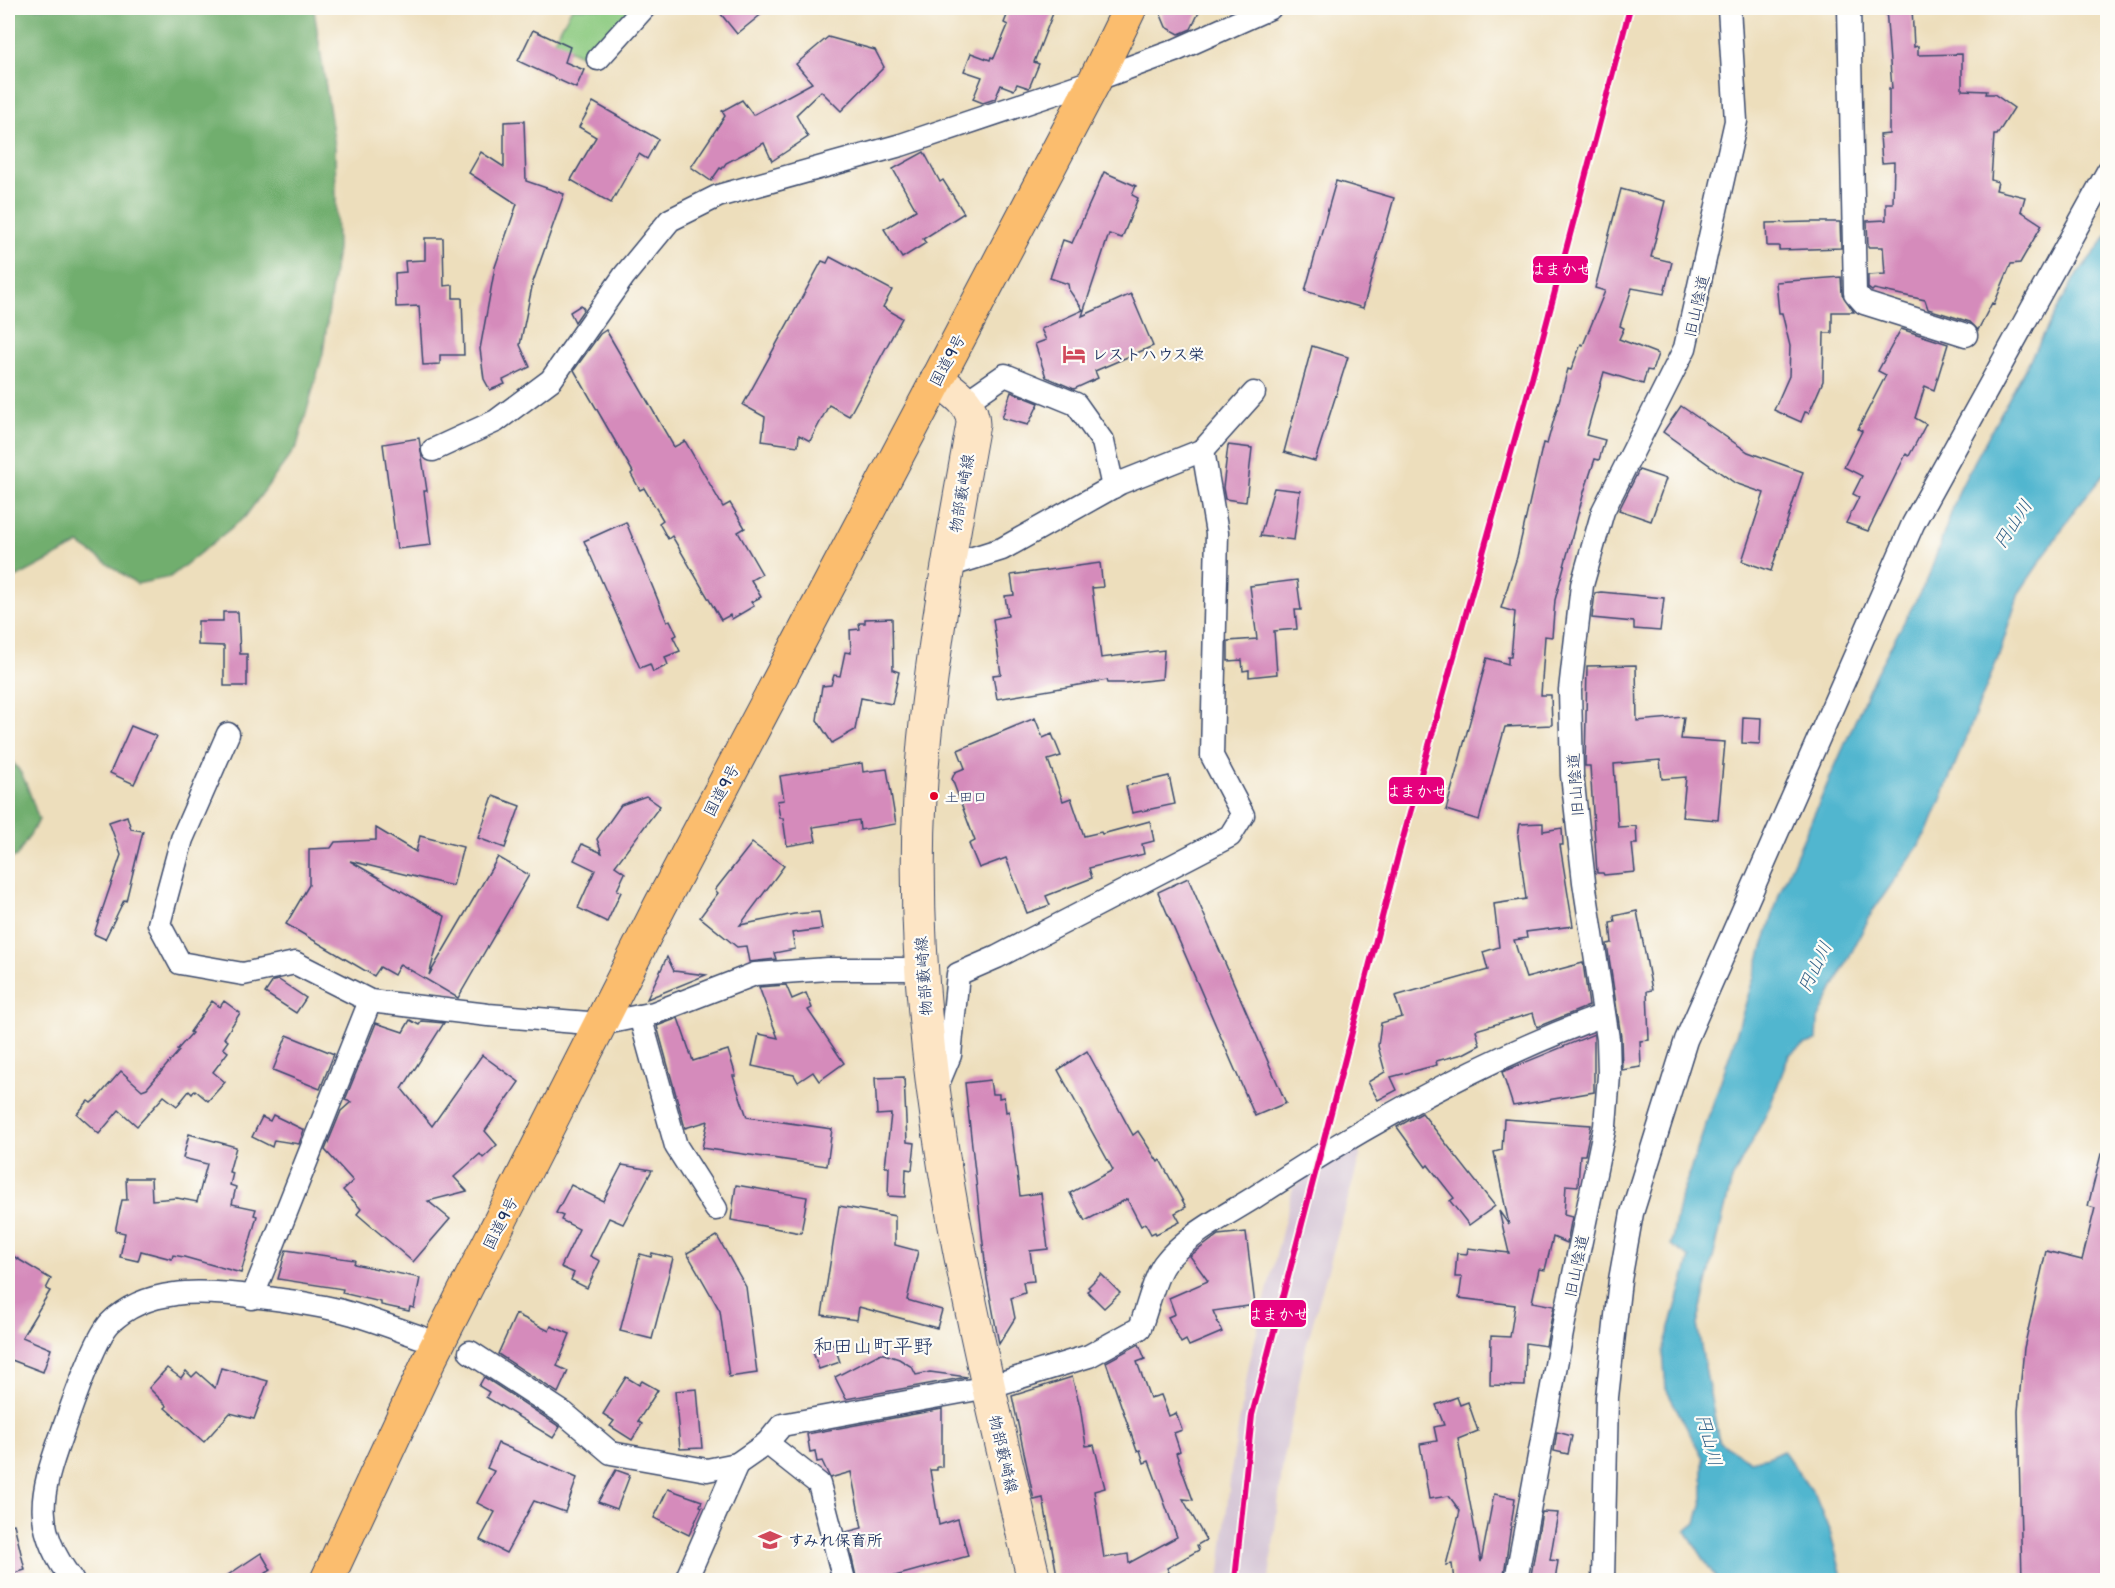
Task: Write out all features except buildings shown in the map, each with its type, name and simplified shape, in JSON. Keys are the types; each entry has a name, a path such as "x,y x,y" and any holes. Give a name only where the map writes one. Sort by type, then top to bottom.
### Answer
{"highway":[{"name":"国道9号","path":"327,1581 428,1363 660,906 1095,80 1130,8"}],"main road":[{"path":"937,379 966,402"},
{"name":"物部藪崎線","path":"966,402 972,412 973,424 935,637 921,788 919,884 922,969 933,1095 952,1220 1025,1573"}],"street":[{"path":"598,59 643,8"},
{"path":"433,450 496,422 550,380 624,276 670,220 718,195 901,145 1095,80 1174,51 1270,8"},
{"name":"旧山陰道","path":"1516,1581 1564,1322 1605,1126 1609,1075 1604,1015 1584,882 1572,775 1570,690 1582,585 1603,511 1685,348 1736,120 1729,8"},
{"path":"1849,8 1855,293 1864,303 1966,335"},
{"path":"1603,1581 1607,1397 1620,1280 1632,1213 1686,1040 1913,524 2108,171"},
{"path":"966,402 1005,375 1076,404 1103,442 1113,487"},
{"path":"948,566 1002,549 1113,487 1203,450 1254,393"},
{"path":"933,1095 950,1056 958,974 997,957 1230,836 1243,815 1212,756 1217,533 1203,450"},
{"path":"228,734 182,839 159,924 180,963 243,974 295,963 370,1001 488,1015 601,1024 654,1013 755,974 828,969 922,969"},
{"path":"252,1298 370,1001"},
{"path":"470,1352 565,1414 611,1453 707,1470 737,1464 767,1443 782,1425 988,1387 1089,1356 1140,1328 1164,1265 1195,1235 1318,1155 1445,1085 1551,1034 1604,1015"},
{"path":"640,1016 676,1146 716,1209"},
{"path":"72,1581 58,1563 43,1527 46,1478 90,1361 109,1324 138,1303 176,1293 252,1298 324,1307 420,1337"},
{"path":"767,1443 819,1484 844,1581"},
{"path":"686,1581 737,1464"}],"shaded area":[{"path":"1351,1148 1361,1153 1306,1347 1283,1463 1269,1580 1219,1580 1231,1471 1249,1364 1293,1187"}],"green space":[{"path":"8,8 311,8 314,10 335,146 337,248 323,353 297,446 245,517 170,577 137,584 79,544 8,582"},
{"path":"572,8 631,9 587,58 553,42"},
{"path":"8,759 19,770 31,795 39,820 17,856 8,860"}],"water":[{"name":"円山川","path":"2107,236 2107,471 2076,508 2019,593 1998,658 1927,834 1872,912 1818,1019 1817,1041 1805,1044 1789,1055 1769,1109 1732,1179 1697,1325 1719,1442 1750,1461 1768,1457 1783,1450 1816,1498 1831,1535 1843,1580 1717,1580 1686,1531 1696,1523 1703,1498 1703,1458 1666,1389 1663,1351 1690,1258 1671,1245 1680,1200 1731,1051 1780,892 1876,673 1928,578 1960,488 2074,279"}],"transit line":[{"name":"はまかぜ","path":"1235,1580 1252,1415 1398,856 1532,378 1630,8"}],"place":[{"name":"レストハウス栄","path":"1074,354"},
{"name":"土田口","path":"934,796"},
{"name":"すみれ保育所","path":"770,1540"}],"district":[{"name":"和田山町平野","path":"873,1346"}]}
